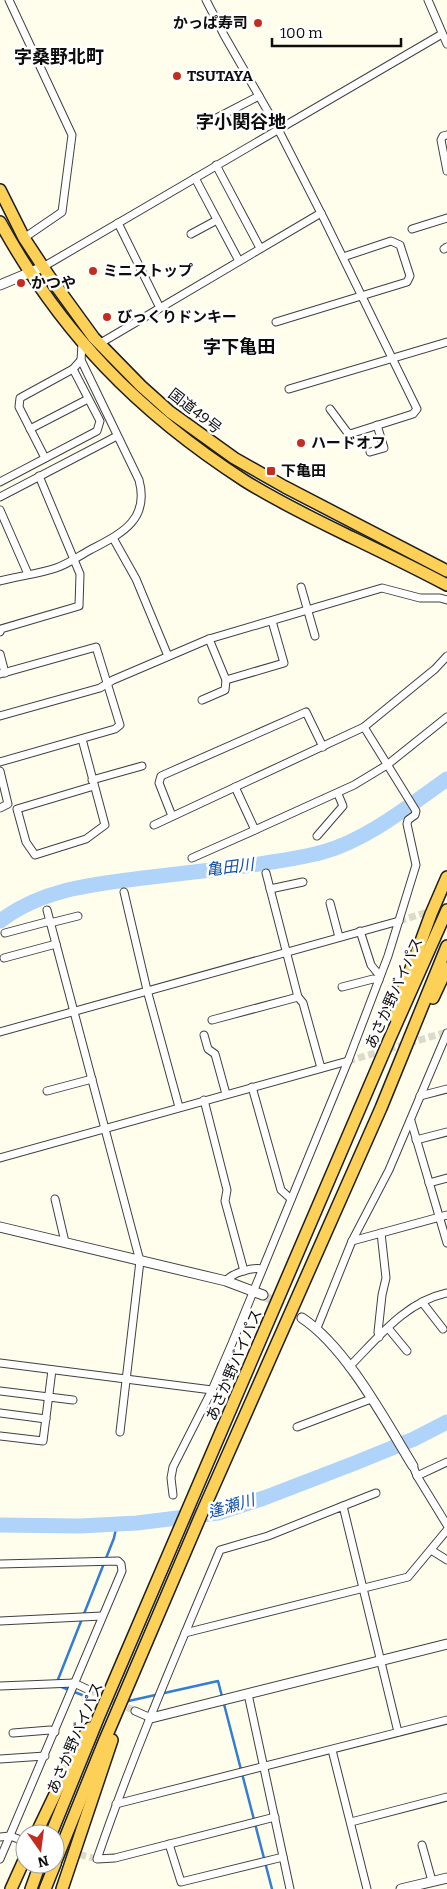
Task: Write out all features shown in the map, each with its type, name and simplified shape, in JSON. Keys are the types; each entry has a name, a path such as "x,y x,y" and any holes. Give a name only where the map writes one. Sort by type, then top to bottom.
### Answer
{"highway":[{"name":"国道49号","path":"0,190 24,238 70,306 99,344 170,412 234,458 285,487 447,571"},
{"name":"国道49号","path":"0,222 55,309 82,344 129,392 164,423 246,482 311,517 447,585"},
{"path":"390,1038 398,1004 431,914 447,877"},
{"name":"あさか野バイパス","path":"55,1824 99,1716 390,1038 447,910"},
{"name":"あさか野バイパス","path":"65,1838 117,1711 214,1486 381,1108 447,946"},
{"path":"381,1108 447,968"},
{"path":"62,1889 111,1744 117,1711"},
{"path":"41,1824 81,1740 99,1716"},
{"path":"11,1889 18,1874"},
{"path":"31,1889 36,1874"},
{"name":"あさか野バイパス","path":"45,1889 51,1874"}],"street":[{"path":"8,0 72,135 62,212 24,238"},
{"path":"206,0 278,129 321,212 393,359 416,411 413,414 348,433 330,410"},
{"path":"428,0 447,44"},
{"path":"0,285 43,267 442,34"},
{"path":"201,126 259,96"},
{"path":"447,135 443,136 441,140 447,171"},
{"path":"216,165 260,248"},
{"path":"195,178 238,261"},
{"path":"99,344 321,212"},
{"path":"412,229 447,218"},
{"path":"191,234 217,220"},
{"path":"118,223 160,308"},
{"path":"276,322 407,282 410,276 400,245 392,241 343,257"},
{"path":"289,389 447,342"},
{"path":"0,581 56,568 113,538 132,524 137,516 141,499 139,480 81,360 82,344"},
{"path":"45,458 19,407 20,398 73,369 81,360"},
{"path":"0,482 97,431 100,421 73,369"},
{"path":"30,429 88,400"},
{"path":"370,452 384,448 377,425"},
{"path":"0,497 117,436"},
{"path":"0,632 1,629 79,606 80,574 39,476"},
{"path":"0,510 28,574"},
{"path":"113,538 136,579 168,656"},
{"path":"301,587 315,636"},
{"path":"0,716 100,688 107,683 209,639 382,588 420,598 447,600"},
{"path":"226,680 284,663 272,621"},
{"path":"202,700 225,690 226,680 209,639"},
{"path":"0,654 3,673 96,648 120,724 116,729 0,762"},
{"path":"154,825 364,727 446,659"},
{"path":"172,816 159,783 160,776 306,712 323,747"},
{"path":"192,858 338,794 387,765 447,717"},
{"path":"173,1494 171,1478 173,1467 212,1390 348,1061 380,978 416,865 406,824 417,813 364,727"},
{"path":"0,770 8,804 17,809 26,842 35,855 86,840 105,825 82,738"},
{"path":"17,809 142,766"},
{"path":"235,787 255,830"},
{"path":"317,836 343,806 338,794"},
{"path":"0,808 8,804"},
{"path":"266,873 298,997 303,1002 321,1068"},
{"path":"270,889 303,882"},
{"path":"124,892 147,990 179,1107"},
{"path":"330,902 339,937"},
{"path":"46,910 140,1261 120,1432"},
{"path":"5,933 78,916"},
{"path":"0,1032 399,921"},
{"path":"360,931 371,965 380,978"},
{"path":"4,958 56,944"},
{"path":"342,987 372,978 380,978"},
{"path":"212,1020 298,997"},
{"path":"317,1328 352,1241 389,1170 447,1033"},
{"path":"204,1035 208,1049 215,1054 226,1094"},
{"path":"0,1158 348,1061"},
{"path":"47,1091 92,1079"},
{"path":"252,1087 281,1190 291,1199"},
{"path":"420,1096 447,1089"},
{"path":"204,1100 227,1190 225,1201 244,1271"},
{"path":"410,1121 447,1243"},
{"path":"416,1140 447,1132"},
{"path":"429,1183 447,1178"},
{"path":"55,1198 65,1242"},
{"path":"352,1241 447,1215"},
{"path":"0,1228 226,1281 263,1295"},
{"path":"379,1337 382,1294 386,1272 381,1233"},
{"path":"226,1281 229,1276 244,1271 255,1268 262,1270"},
{"path":"349,1367 409,1309 447,1293"},
{"path":"422,1302 443,1329"},
{"path":"302,1318 317,1328 349,1367 388,1425 447,1525"},
{"path":"388,1328 406,1351"},
{"path":"0,1363 212,1390"},
{"path":"0,1436 43,1441 52,1370"},
{"path":"0,1390 73,1400"},
{"path":"297,1427 371,1399"},
{"path":"0,1413 46,1419"},
{"path":"417,1476 447,1462"},
{"path":"275,1817 108,1859 97,1859 116,1804 220,1550 268,1536 376,1493"},
{"path":"343,1506 398,1732"},
{"path":"185,1633 408,1578 447,1530"},
{"path":"431,1550 447,1560"},
{"path":"0,1564 118,1561 121,1564 122,1571 0,1859"},
{"path":"0,1621 102,1616"},
{"path":"135,1711 152,1718 447,1644"},
{"path":"0,1686 74,1683 89,1690"},
{"path":"248,1694 290,1889"},
{"path":"116,1804 447,1720"},
{"path":"13,1733 50,1730 55,1732"},
{"path":"332,1750 367,1889"},
{"path":"0,1759 44,1756"},
{"path":"351,1822 447,1797"},
{"path":"0,1836 15,1838"},
{"path":"169,1844 181,1882 283,1856"},
{"path":"422,1845 432,1881"},
{"path":"401,1889 447,1878"}],"waterway":[{"name":"亀田川","path":"0,921 16,910 33,902 68,890 124,880 245,866 323,852 356,839 372,830 447,779"},
{"name":"逢瀬川","path":"0,1525 80,1526 137,1523 218,1513 264,1498 355,1463 414,1439 447,1422"},
{"path":"57,1682 114,1538 117,1524"},
{"path":"124,1702 218,1681 272,1889"},
{"path":"59,1686 100,1702"}],"tunnel":[{"path":"399,921 447,906"},
{"path":"348,1061 447,1032"},
{"path":"263,1295 302,1318"},
{"path":"89,1690 135,1711"},
{"path":"65,1851 97,1859"}],"place":[{"name":"かっぱ寿司","path":"258,23"},
{"name":"TSUTAYA","path":"177,76"},
{"name":"ミニストップ","path":"93,271"},
{"name":"かつや","path":"21,283"},
{"name":"びっくりドンキー","path":"107,317"},
{"name":"ハードオフ","path":"301,443"},
{"name":"下亀田","path":"271,471"}],"district":[{"name":"字桑野北町","path":"59,57"},
{"name":"字小関谷地","path":"241,122"},
{"name":"字下亀田","path":"239,347"}]}
